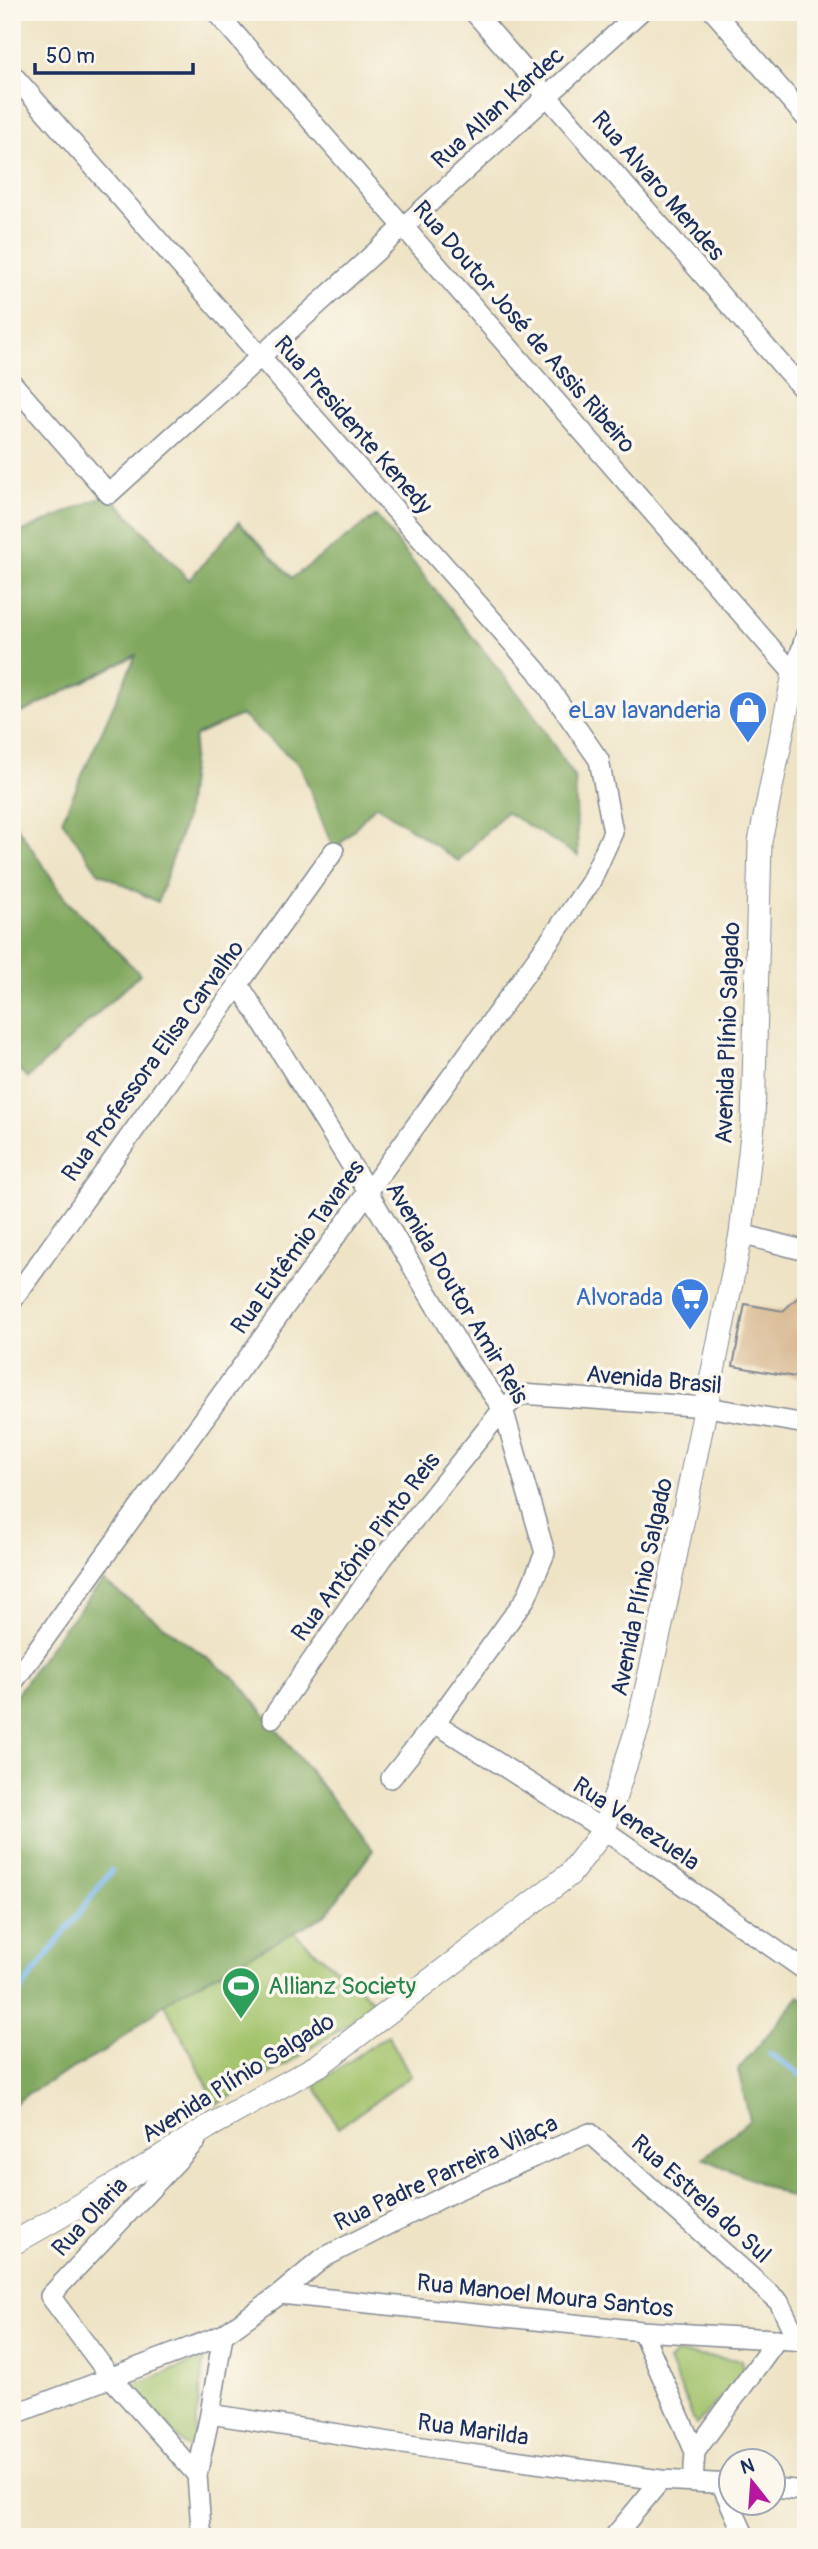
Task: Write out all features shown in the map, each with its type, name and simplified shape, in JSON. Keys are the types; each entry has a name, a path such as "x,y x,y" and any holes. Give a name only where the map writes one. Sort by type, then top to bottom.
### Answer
{"street":[{"name":"Rua Doutor José de Assis Ribeiro","path":"216,12 800,680"},
{"name":"Rua Alvaro Mendes","path":"474,12 806,393"},
{"name":"Rua Allan Kardec","path":"12,383 108,494 640,12"},
{"path":"714,12 806,118"},
{"name":"Rua Presidente Kenedy","path":"12,74 537,671 599,760 613,832"},
{"name":"Avenida Plínio Salgado","path":"12,2244 208,2127 319,2065 570,1874 604,1830 638,1726 707,1408 741,1234 754,1125 761,842 800,680 806,634"},
{"name":"Rua Eutêmio Tavares","path":"12,1684 590,883 613,832"},
{"name":"Rua Professora Elisa Carvalho","path":"12,1301 334,851"},
{"name":"Avenida Doutor Amir Reis","path":"238,983 368,1192 466,1357 503,1409 545,1553 526,1598 391,1779"},
{"path":"741,1234 806,1251"},
{"name":"Avenida Brasil","path":"503,1409 521,1394 707,1408 806,1424"},
{"name":"Rua Antônio Pinto Reis","path":"272,1718 383,1558 503,1409"},
{"name":"Rua Venezuela","path":"435,1723 604,1830 806,1971"},
{"name":"Rua Olaria","path":"112,2379 50,2296 208,2127"},
{"name":"Rua Padre Parreira Vilaça","path":"12,2414 112,2379 223,2335 280,2294 323,2258 455,2190 590,2133"},
{"name":"Rua Estrela do Sul","path":"590,2133 779,2302 801,2340"},
{"name":"Rua Manoel Moura Santos","path":"280,2294 642,2331 801,2340"},
{"path":"642,2331 695,2452 693,2482"},
{"path":"201,2534 197,2475 223,2335"},
{"path":"695,2452 777,2339"},
{"path":"112,2379 197,2475"},
{"name":"Rua Marilda","path":"210,2414 448,2451 661,2480 716,2483"},
{"path":"614,2537 661,2480"},
{"path":"786,2489 806,2491"},
{"path":"739,2518 746,2537"}],"green space":[{"path":"109,494 189,580 239,522 292,578 376,516 531,710 575,778 578,856 506,812 458,861 376,805 334,851 300,765 241,715 195,736 185,820 158,902 98,872 62,820 136,655 22,713 12,706 12,536"},
{"path":"12,819 67,901 140,974 28,1078 12,1064"},
{"path":"103,1581 237,1680 373,1850 326,1915 176,1995 105,2051 30,2092 12,2106 12,1701 58,1635"},
{"name":"Allianz Society","path":"272,1914 377,2004 294,2060 217,2104 160,1995"},
{"path":"800,1996 806,2000 806,2204 703,2158 750,2120 738,2070"},
{"path":"388,2035 411,2076 338,2128 315,2085"},
{"path":"676,2354 742,2360 744,2372 696,2425 669,2361"},
{"path":"204,2358 193,2453 131,2387"}],"building":[{"path":"806,1290 806,1379 733,1366 745,1304 783,1311"}],"waterway":[{"path":"12,2002 111,1871"},
{"path":"770,2054 806,2078"}],"place":[{"name":"eLav lavanderia","path":"748,744"},
{"name":"Alvorada","path":"690,1331"},
{"name":"Allianz Society","path":"241,2020"}]}
